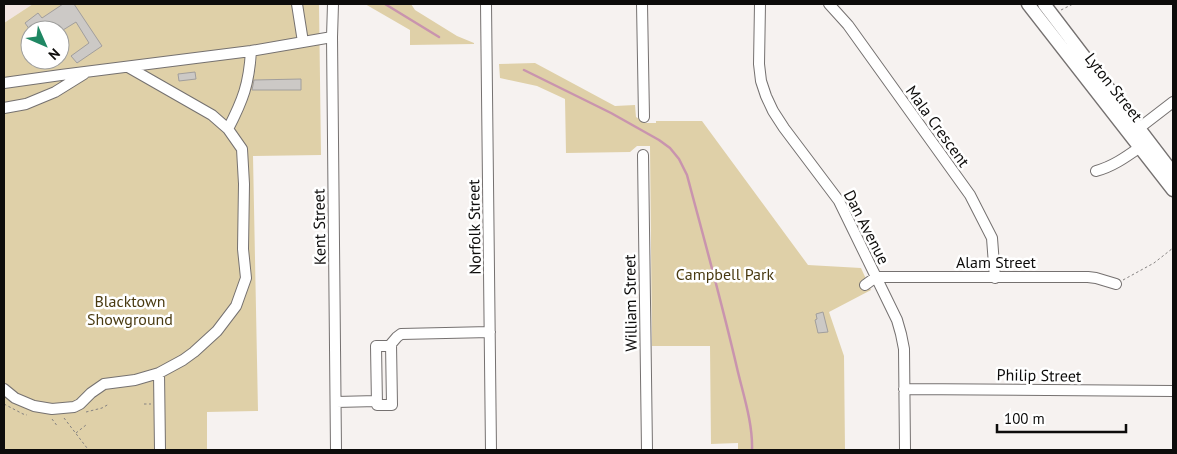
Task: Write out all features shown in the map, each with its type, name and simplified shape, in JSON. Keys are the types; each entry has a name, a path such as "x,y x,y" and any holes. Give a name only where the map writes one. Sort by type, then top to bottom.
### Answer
{"main road":[{"name":"Lyton Street","path":"1028,4 1135,131"},
{"name":"Lyton Street","path":"1044,4 1135,131 1173,190"},
{"name":"Lyton Street","path":"1144,144 1173,173"}],"street":[{"path":"297,4 303,42"},
{"name":"Kent Street","path":"333,4 336,450"},
{"name":"Norfolk Street","path":"486,4 491,450"},
{"path":"642,4 644,117"},
{"name":"Dan Avenue","path":"760,4 759,64 761,81 766,96 784,128 847,216 897,320 904,349 905,450"},
{"name":"Mala Crescent","path":"829,4 848,25 970,195 992,238 995,278"},
{"path":"4,84 251,51 332,38"},
{"path":"228,129 247,86 251,51"},
{"path":"4,390 14,398 34,406 52,409 74,407 104,384 135,380 158,373 183,360 217,331 236,306 246,278 243,249 244,184 242,149 228,129 212,115 128,67"},
{"path":"4,108 26,104 55,92 87,72"},
{"path":"1135,131 1173,102"},
{"path":"1096,170 1108,167 1144,144"},
{"name":"William Street","path":"642,155 647,450"},
{"path":"865,285 876,277"},
{"name":"Alam Street","path":"876,277 1088,277 1116,284"},
{"path":"391,346 376,346 377,406 392,405 391,346 393,341 401,334 490,332"},
{"path":"158,373 160,450"},
{"name":"Philip Street","path":"904,389 1173,391"},
{"path":"336,402 376,401"}],"path":[{"path":"1060,10 1073,4"},
{"path":"1116,284 1154,263 1173,248"},
{"path":"144,404 152,404"},
{"path":"49,414 58,427"},
{"path":"62,415 87,448"},
{"path":"76,434 86,425"}],"shaded area":[{"path":"4,4 33,4 4,23"}],"green space":[{"name":"Blacktown Showground","path":"33,4 319,4 321,155 253,156 258,411 207,412 207,450 4,450 4,23"},
{"path":"365,4 411,4 415,10 457,36 474,44 410,45 410,30"},
{"name":"Campbell Park","path":"535,63 615,106 635,105 636,117 646,123 656,123 656,121 702,121 808,265 861,268 871,290 829,312 844,356 845,450 738,450 738,443 711,444 710,346 652,346 650,146 637,146 630,152 566,153 565,99 537,86 500,78 499,64"}],"building":[{"path":"63,4 74,4 102,46 77,63 71,56 89,43 76,22 70,26 70,20 29,20 38,13 42,18"},
{"path":"195,72 196,79 179,81 178,74"},
{"path":"301,79 301,90 252,90 254,80"},
{"path":"823,312 828,332 818,333 815,320 817,319 816,314"}],"waterway":[{"path":"385,4 439,37"},
{"path":"524,70 611,113 659,140 670,148 679,159 687,175 725,319 749,419 752,450"}]}
